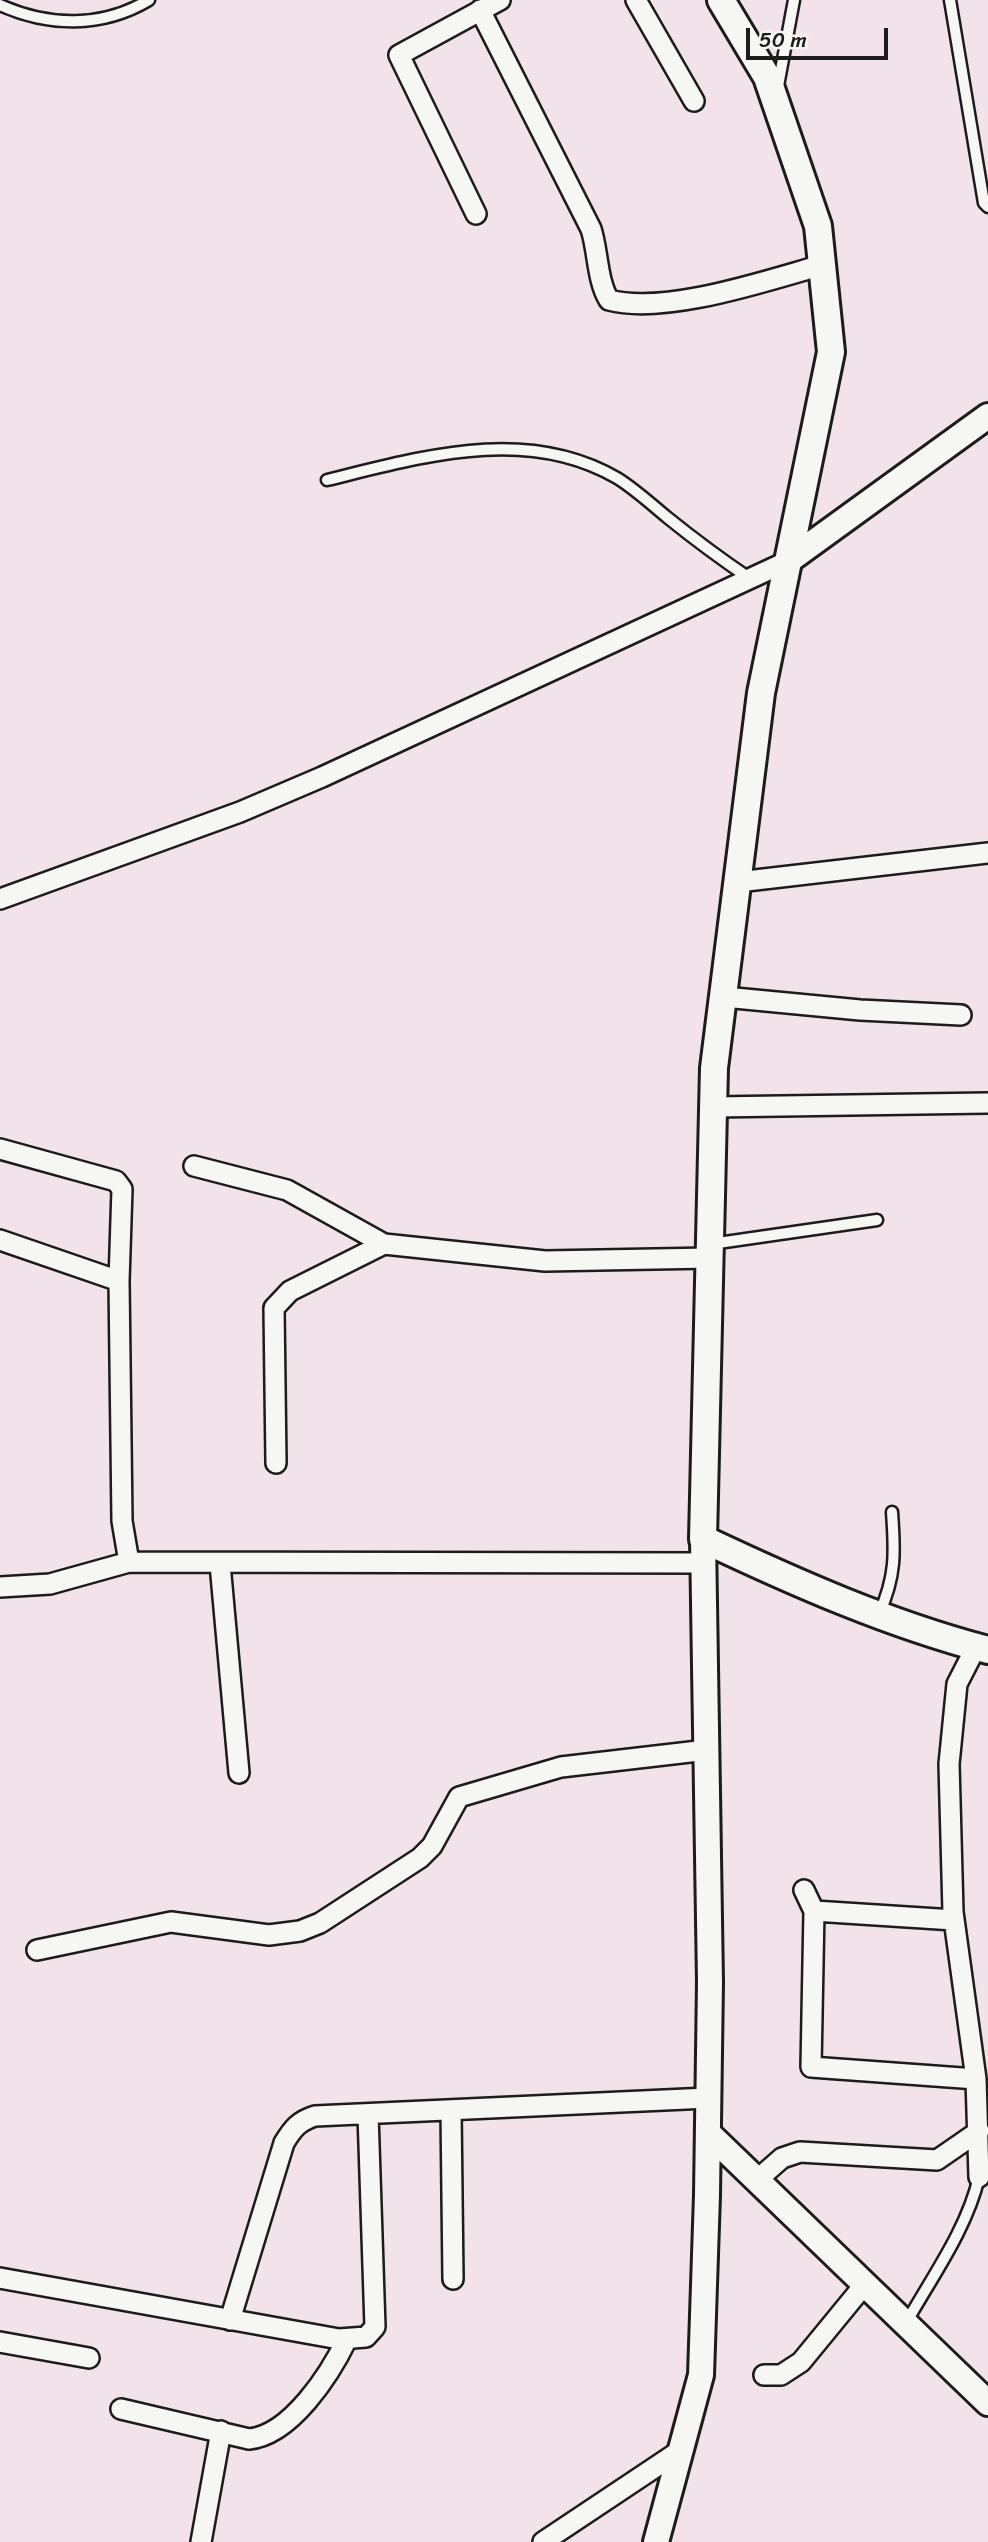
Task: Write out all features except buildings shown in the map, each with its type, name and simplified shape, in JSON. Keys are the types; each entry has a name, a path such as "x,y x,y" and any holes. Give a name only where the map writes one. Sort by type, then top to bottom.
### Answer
{"main road":[{"path":"721,0 767,77 818,226 831,352 761,693 724,997 713,1107 704,1551 879,1615 982,1649"}],"street":[{"path":"476,214 399,55 500,0"},
{"path":"636,0 694,102"},
{"path":"480,10 591,229 598,250 604,293 608,300 621,303 670,302 822,265"},
{"path":"0,899 240,812 310,782 788,561 988,416"},
{"path":"738,883 988,853"},
{"path":"724,997 961,1016"},
{"path":"713,1107 988,1103"},
{"path":"0,1149 120,1184 122,1189 119,1281 122,1521 129,1562"},
{"path":"194,1166 286,1190 384,1244 545,1261 710,1251"},
{"path":"0,1240 119,1281"},
{"path":"276,1463 274,1308 289,1291 384,1244"},
{"path":"0,1587 50,1584 129,1562 220,1564 704,1551 708,2133 701,2375 656,2542"},
{"path":"220,1564 239,1773"},
{"path":"979,2178 976,2080 954,1920 949,1764 957,1684 982,1649"},
{"path":"37,1950 171,1922 269,1936 300,1931 320,1923 420,1858 432,1846 458,1797 561,1767 707,1751"},
{"path":"804,1890 814,1910 811,2067 976,2080"},
{"path":"814,1910 954,1920"},
{"path":"230,2320 284,2143 293,2127 315,2116 708,2098"},
{"path":"451,2110 453,2279"},
{"path":"0,2278 347,2339 366,2337 375,2326 368,2114"},
{"path":"757,2180 782,2158 800,2152 937,2160 979,2131"},
{"path":"708,2133 988,2403"},
{"path":"764,2375 781,2375 801,2362 864,2284"},
{"path":"121,2409 249,2439 268,2434 324,2382 347,2339"},
{"path":"0,2342 89,2358"},
{"path":"201,2542 221,2431"},
{"path":"542,2542 681,2450"}],"lane":[{"path":"0,5 41,20 63,23 117,14 149,0"},
{"path":"775,102 794,0"},
{"path":"950,0 984,203 988,207"},
{"path":"327,480 426,457 492,448 541,451 584,460 620,480 750,579"},
{"path":"710,1251 877,1220"},
{"path":"879,1615 894,1570 892,1512"},
{"path":"905,2324 961,2226 974,2198 979,2178"}]}
